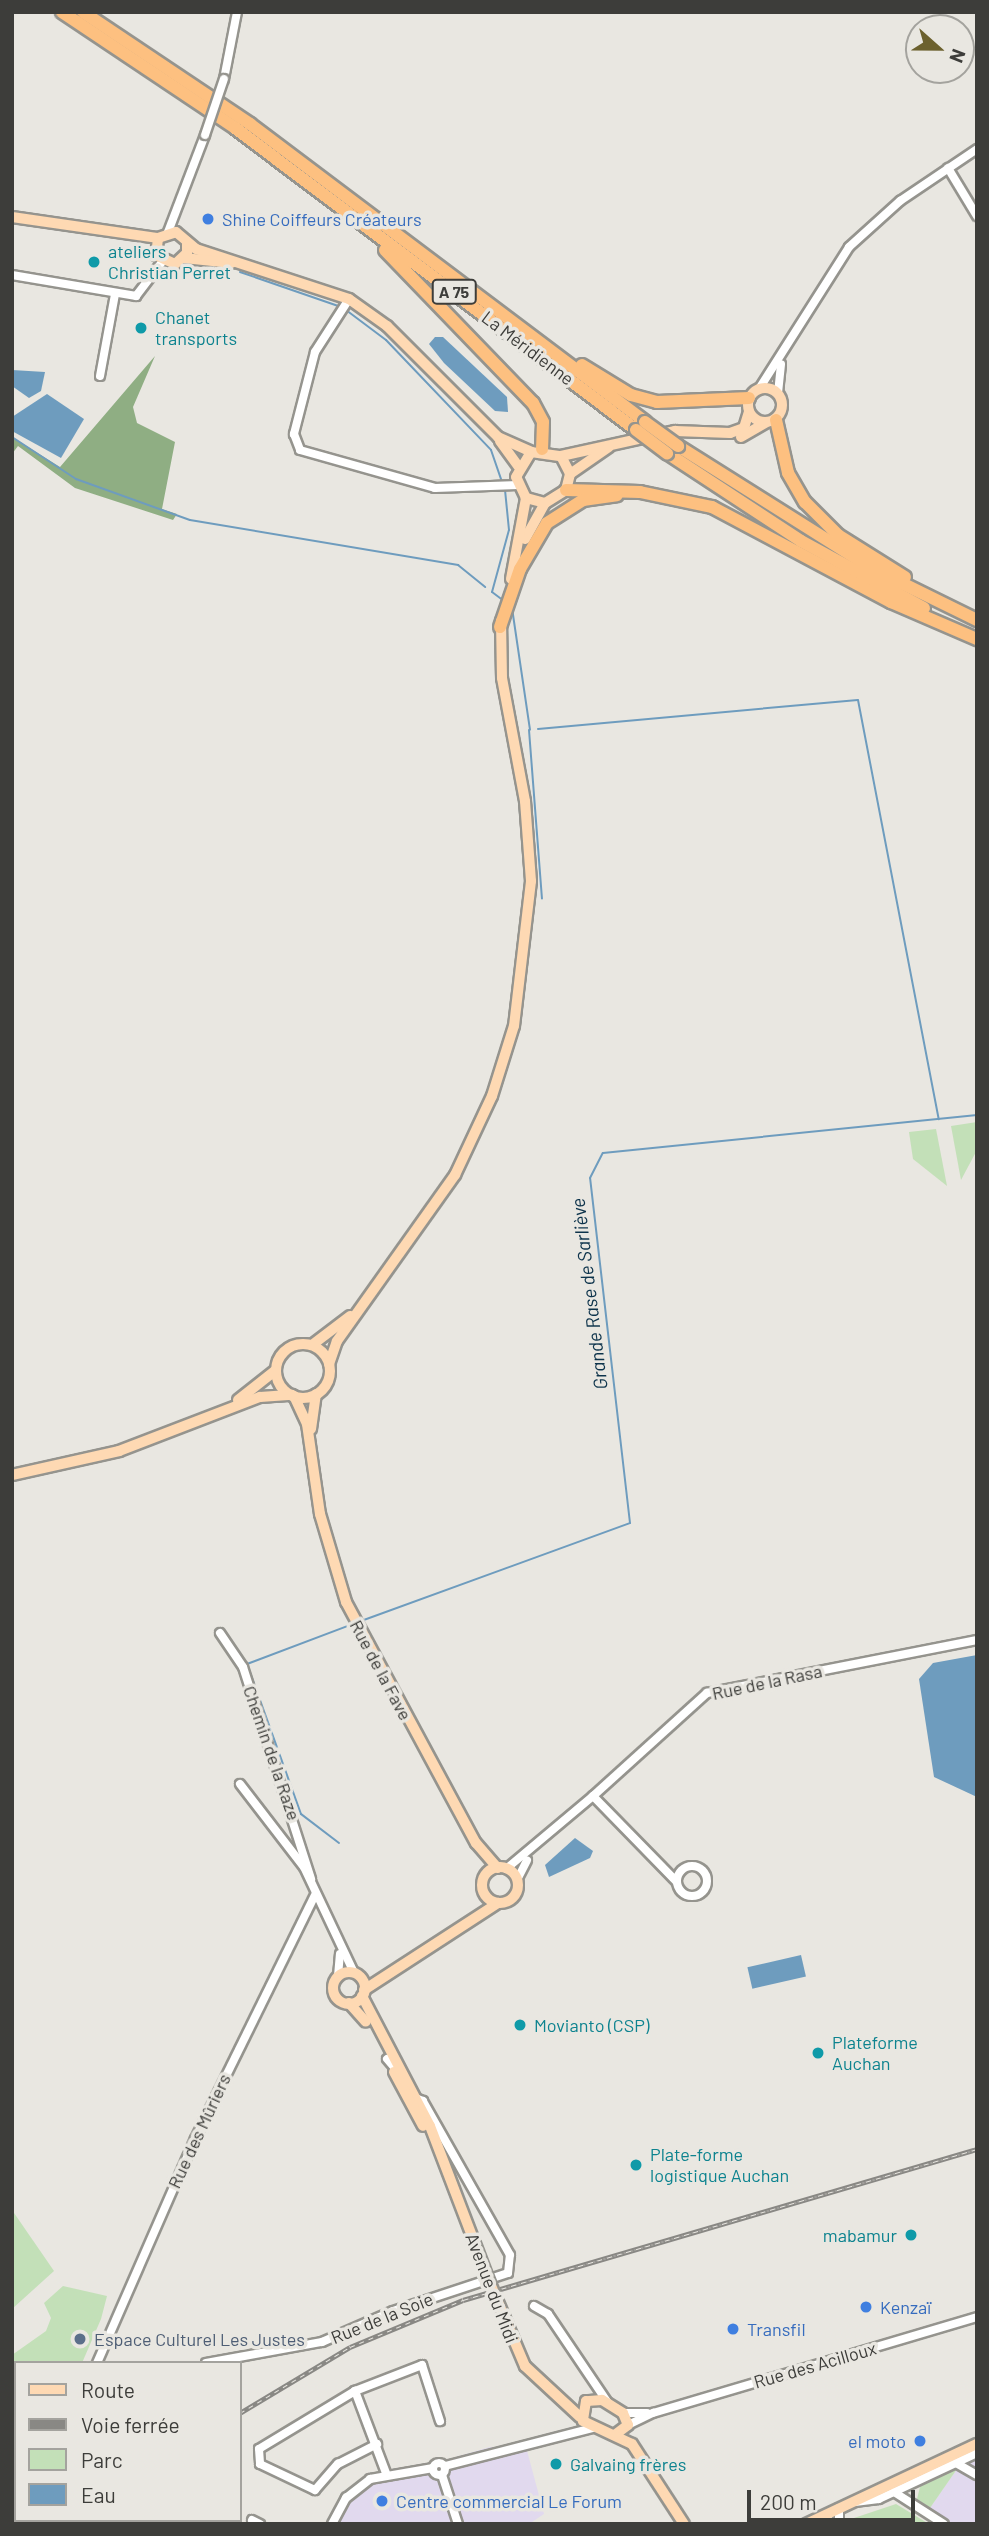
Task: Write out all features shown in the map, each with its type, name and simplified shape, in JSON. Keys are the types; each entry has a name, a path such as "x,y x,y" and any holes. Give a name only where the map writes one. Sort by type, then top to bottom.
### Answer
{"highway":[{"name":"La Méridienne","path":"62,12 273,155 640,426 801,541 977,633"},
{"name":"La Méridienne","path":"83,12 250,124 511,321 640,426"},
{"path":"273,155 410,272 509,376 543,422 536,451"},
{"path":"511,321 631,395 676,404 752,400"},
{"path":"770,421 788,473 828,526 881,564 977,614"},
{"name":"La Méridienne","path":"673,450 873,569 977,620"},
{"path":"566,490 593,487 690,500 977,639"},
{"path":"500,627 533,542 566,509 602,496 690,500"}],"main road":[{"path":"12,217 109,235 158,238 168,232 343,305 387,326 498,437 518,466 518,485 526,498 519,552 500,627 502,678 529,839 522,987 503,1064 474,1138 436,1207 337,1341 329,1364 328,1382 316,1394 260,1397 119,1451 12,1475"},
{"path":"109,235 155,250 162,262 184,258 261,269"},
{"path":"155,250 158,238"},
{"path":"184,238 184,258"},
{"path":"570,474 615,445 677,434 731,439 770,421 783,405 778,393 752,400"},
{"path":"498,437 536,451 561,456 675,431 739,431 752,400"},
{"path":"752,400 770,421"},
{"path":"518,466 536,451"},
{"path":"519,552 545,503 566,490 570,474 561,456"},
{"path":"526,498 545,503"},
{"path":"216,1412 270,1381 288,1349 312,1345 376,1287"},
{"path":"312,1345 329,1364"},
{"path":"276,1370 293,1396"},
{"name":"Rue de la Fave","path":"315,1485 311,1424 316,1394"},
{"name":"Rue de la Fave","path":"293,1396 307,1424 315,1485 335,1572 359,1632 476,1843 486,1874"},
{"name":"Rue de la Fave","path":"476,1843 502,1868"},
{"path":"398,1966 349,2003 334,1993 338,1976 398,1966 435,1950 498,1903 514,1896 517,1880 502,1868 486,1874 484,1893 466,1925"},
{"path":"484,1893 498,1903"},
{"path":"356,1974 363,1993"},
{"name":"Avenue du Midi","path":"363,1993 417,2099 525,2366 556,2398 593,2428"},
{"name":"Avenue du Midi","path":"349,2003 387,2059 445,2167"},
{"path":"556,2398 608,2403 623,2413 632,2444 684,2524"},
{"path":"580,2417 587,2400"},
{"path":"616,2434 628,2426"},
{"path":"593,2428 616,2434 632,2444"},
{"path":"806,2524 976,2450"}],"street":[{"path":"168,232 224,79 237,12"},
{"path":"752,400 849,247 948,168 977,149"},
{"path":"948,168 977,216"},
{"path":"175,210 184,238"},
{"path":"12,275 115,294 146,290 162,262"},
{"path":"100,376 115,294"},
{"path":"343,305 315,352 294,434 300,450 435,488 518,485"},
{"path":"778,393 784,351"},
{"name":"Chemin de la Raze","path":"220,1633 243,1667 311,1879 311,1898"},
{"name":"Rue de la Rasa","path":"593,1796 706,1693 977,1640"},
{"path":"240,1784 311,1879"},
{"path":"502,1868 530,1854 593,1796 688,1895 705,1888 702,1870 684,1868 653,1856"},
{"path":"517,1880 530,1854"},
{"path":"677,1882 684,1868"},
{"path":"311,1898 356,1974"},
{"name":"Rue des Mûriers","path":"98,2361 311,1898"},
{"path":"338,1976 339,1944"},
{"path":"387,2059 417,2099"},
{"name":"Rue de la Soie","path":"217,2361 321,2342 393,2311 498,2279 512,2267 417,2099"},
{"name":"Avenue du Midi","path":"534,2306 548,2314 590,2381 608,2403"},
{"name":"Rue des Acilloux","path":"628,2426 653,2413 977,2317"},
{"path":"377,2444 338,2464 315,2490 260,2463 259,2449 355,2391 422,2365 440,2421"},
{"path":"587,2400 590,2381"},
{"path":"355,2391 386,2473"},
{"name":"Rue des Acilloux","path":"623,2413 653,2413"},
{"path":"570,2434 580,2417"},
{"path":"332,2524 356,2488 386,2473 433,2468 443,2470 593,2428"},
{"path":"956,2463 977,2475 976,2450"},
{"path":"852,2502 894,2492 956,2463 976,2450"},
{"path":"443,2470 458,2524"},
{"path":"912,2484 913,2501"},
{"path":"894,2492 913,2501 944,2524"},
{"path":"839,2508 839,2524"},
{"path":"824,2516 833,2524"}],"shaded area":[{"path":"490,2447 526,2447 544,2514 529,2524 333,2524 340,2507 377,2480"},
{"path":"977,2458 977,2524 935,2524 930,2508 957,2469"}],"green space":[{"path":"155,356 133,407 137,423 175,442 162,509 177,514 173,520 75,488 18,446 12,454 12,437 60,467"},
{"path":"977,1122 977,1150 961,1180 951,1126"},
{"path":"936,1129 947,1186 913,1159 909,1132"},
{"path":"12,2210 54,2271 12,2309"},
{"path":"63,2286 107,2296 101,2319 83,2361 14,2361 12,2415 12,2355 46,2331 51,2318 44,2303"},
{"path":"957,2469 930,2508 917,2499 921,2483"},
{"path":"896,2504 929,2524 859,2524 854,2518"}],"water":[{"path":"435,337 443,337 507,397 508,412 495,411 444,363 429,344"},
{"path":"12,370 45,372 41,391 29,398 12,386"},
{"path":"47,394 84,419 61,458 12,431 12,417"},
{"path":"977,1655 977,1797 934,1777 919,1679 933,1663"},
{"path":"575,1838 593,1851 590,1858 549,1877 545,1865"},
{"path":"801,1955 806,1976 752,1989 747,1967"}],"waterway":[{"path":"240,272 341,307"},
{"path":"346,310 386,340 491,450 502,482"},
{"path":"12,437 76,479 190,520 458,565 485,587"},
{"path":"504,601 492,592 509,530 505,490"},
{"path":"512,608 530,730"},
{"path":"538,729 858,700 939,1119"},
{"path":"529,730 542,898"},
{"name":"Grande Rase de Sarliève","path":"361,1621 630,1523 590,1178 603,1153 977,1115"},
{"name":"Grande Rase de Sarliève","path":"339,1843 301,1814 247,1664 350,1625"}],"railway":[{"path":"242,2412 350,2347 463,2300 977,2149"}],"place":[{"name":"Shine Coiffeurs Créateurs","path":"208,219"},
{"name":"ateliers Christian Perret","path":"94,262"},
{"name":"Chanet transports","path":"141,328"},
{"name":"Movianto (CSP)","path":"520,2025"},
{"name":"Plateforme Auchan","path":"818,2053"},
{"name":"Plate-forme logistique Auchan","path":"636,2165"},
{"name":"mabamur","path":"911,2235"},
{"name":"Kenzaï","path":"866,2307"},
{"name":"Transfil","path":"733,2329"},
{"name":"Espace Culturel Les Justes","path":"80,2339"},
{"name":"el moto","path":"920,2441"},
{"name":"Galvaing frères","path":"556,2464"},
{"name":"Centre commercial Le Forum","path":"382,2501"}]}
